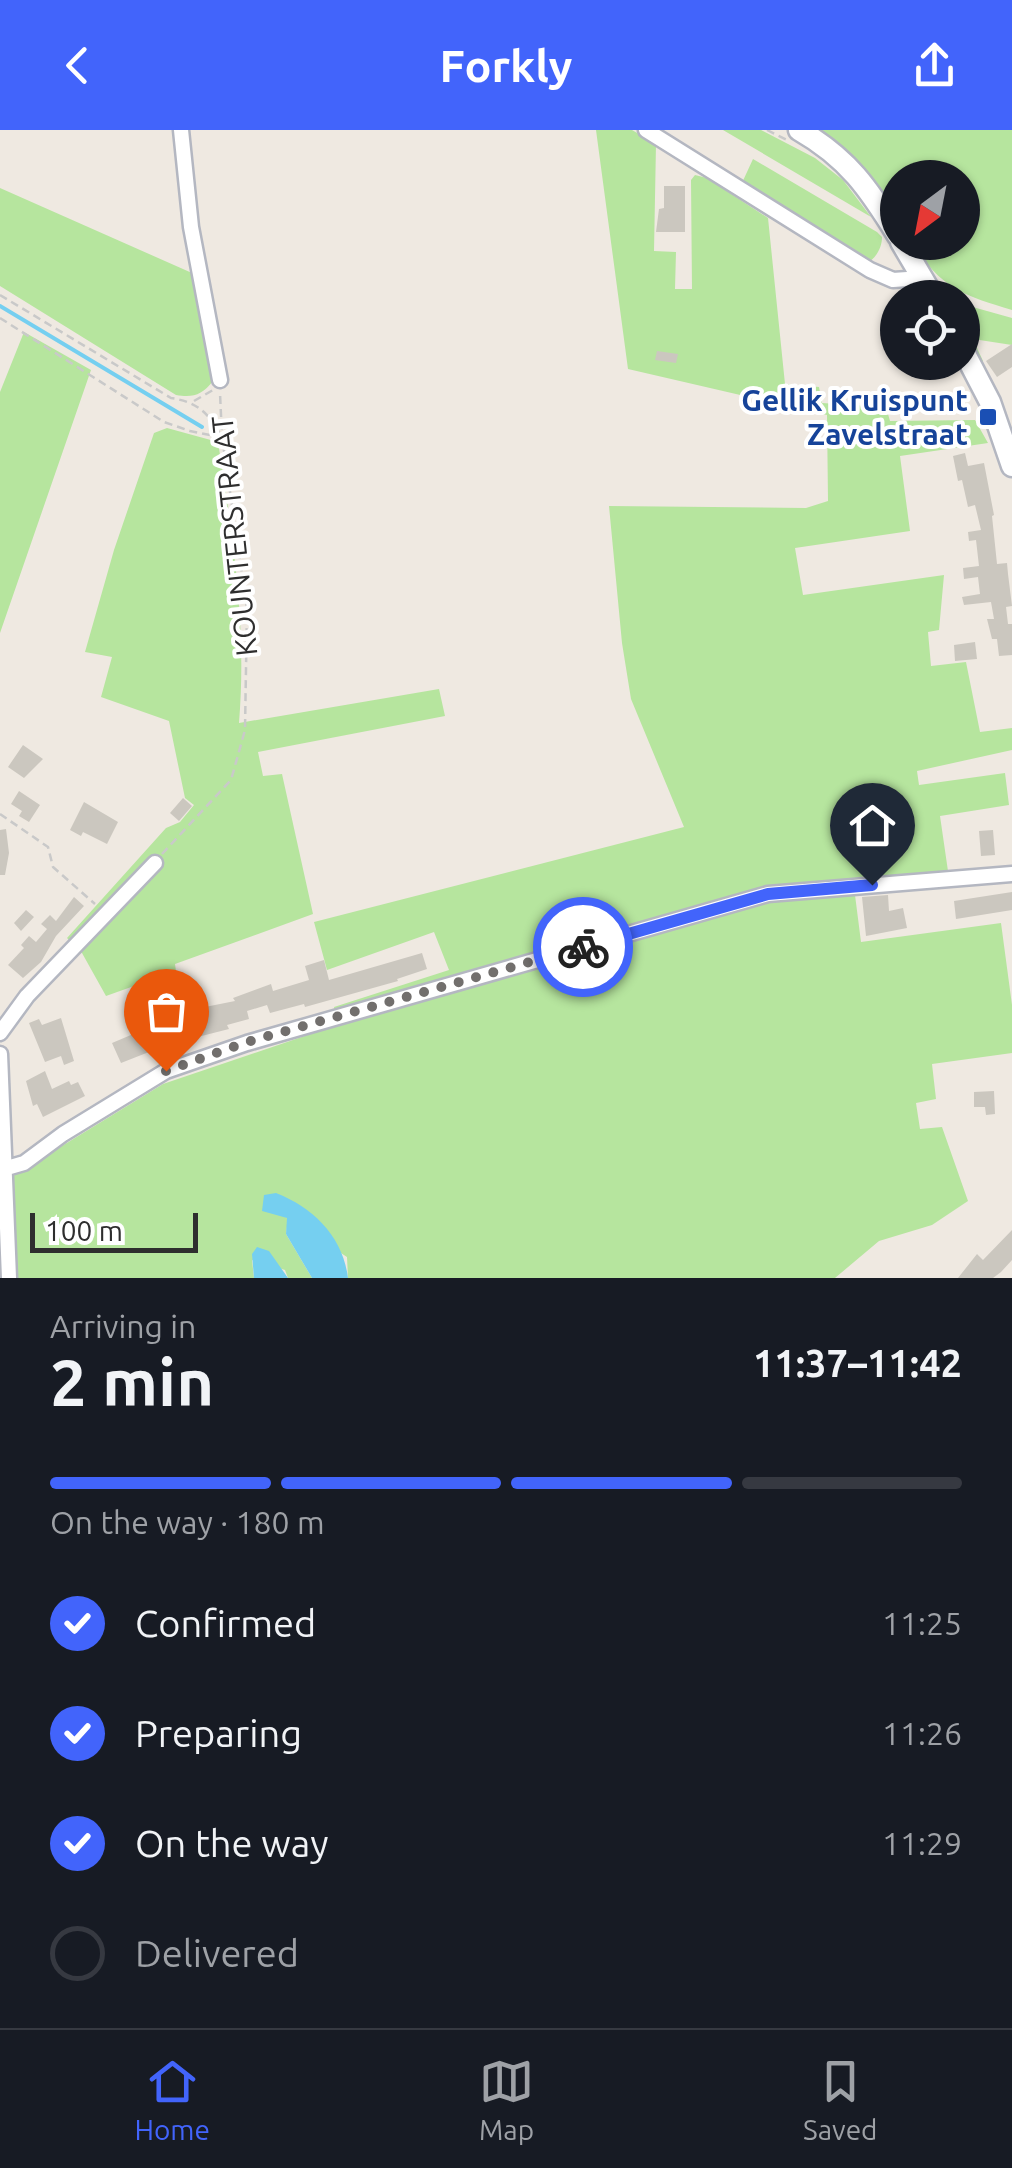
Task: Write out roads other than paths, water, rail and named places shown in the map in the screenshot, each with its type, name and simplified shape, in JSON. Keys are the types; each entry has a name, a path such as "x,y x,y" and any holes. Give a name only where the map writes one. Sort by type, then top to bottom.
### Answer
{"street":[{"name":"KOUNTERSTRAAT","path":"181,130 191,228 220,380"},
{"path":"646,130 870,270 893,280 922,278 912,260"},
{"path":"800,138 830,150 862,180 880,208"},
{"path":"979,380 1006,430 1012,466"},
{"path":"0,1033 27,996 155,862"},
{"path":"2,1169 24,1162 166,1071 247,1042 768,894 1012,874"},
{"path":"0,1054 2,1169 10,1278"}],"water":[{"path":"276,1193 303,1207 324,1226 340,1250 348,1278 312,1278 286,1234 287,1218 262,1211 264,1195"},
{"path":"257,1247 269,1251 288,1278 254,1278 252,1254"}],"waterway":[{"path":"0,306 202,427"}],"place":[{"name":"Gellik Kruispunt Zavelstraat","path":"988,417"}]}
